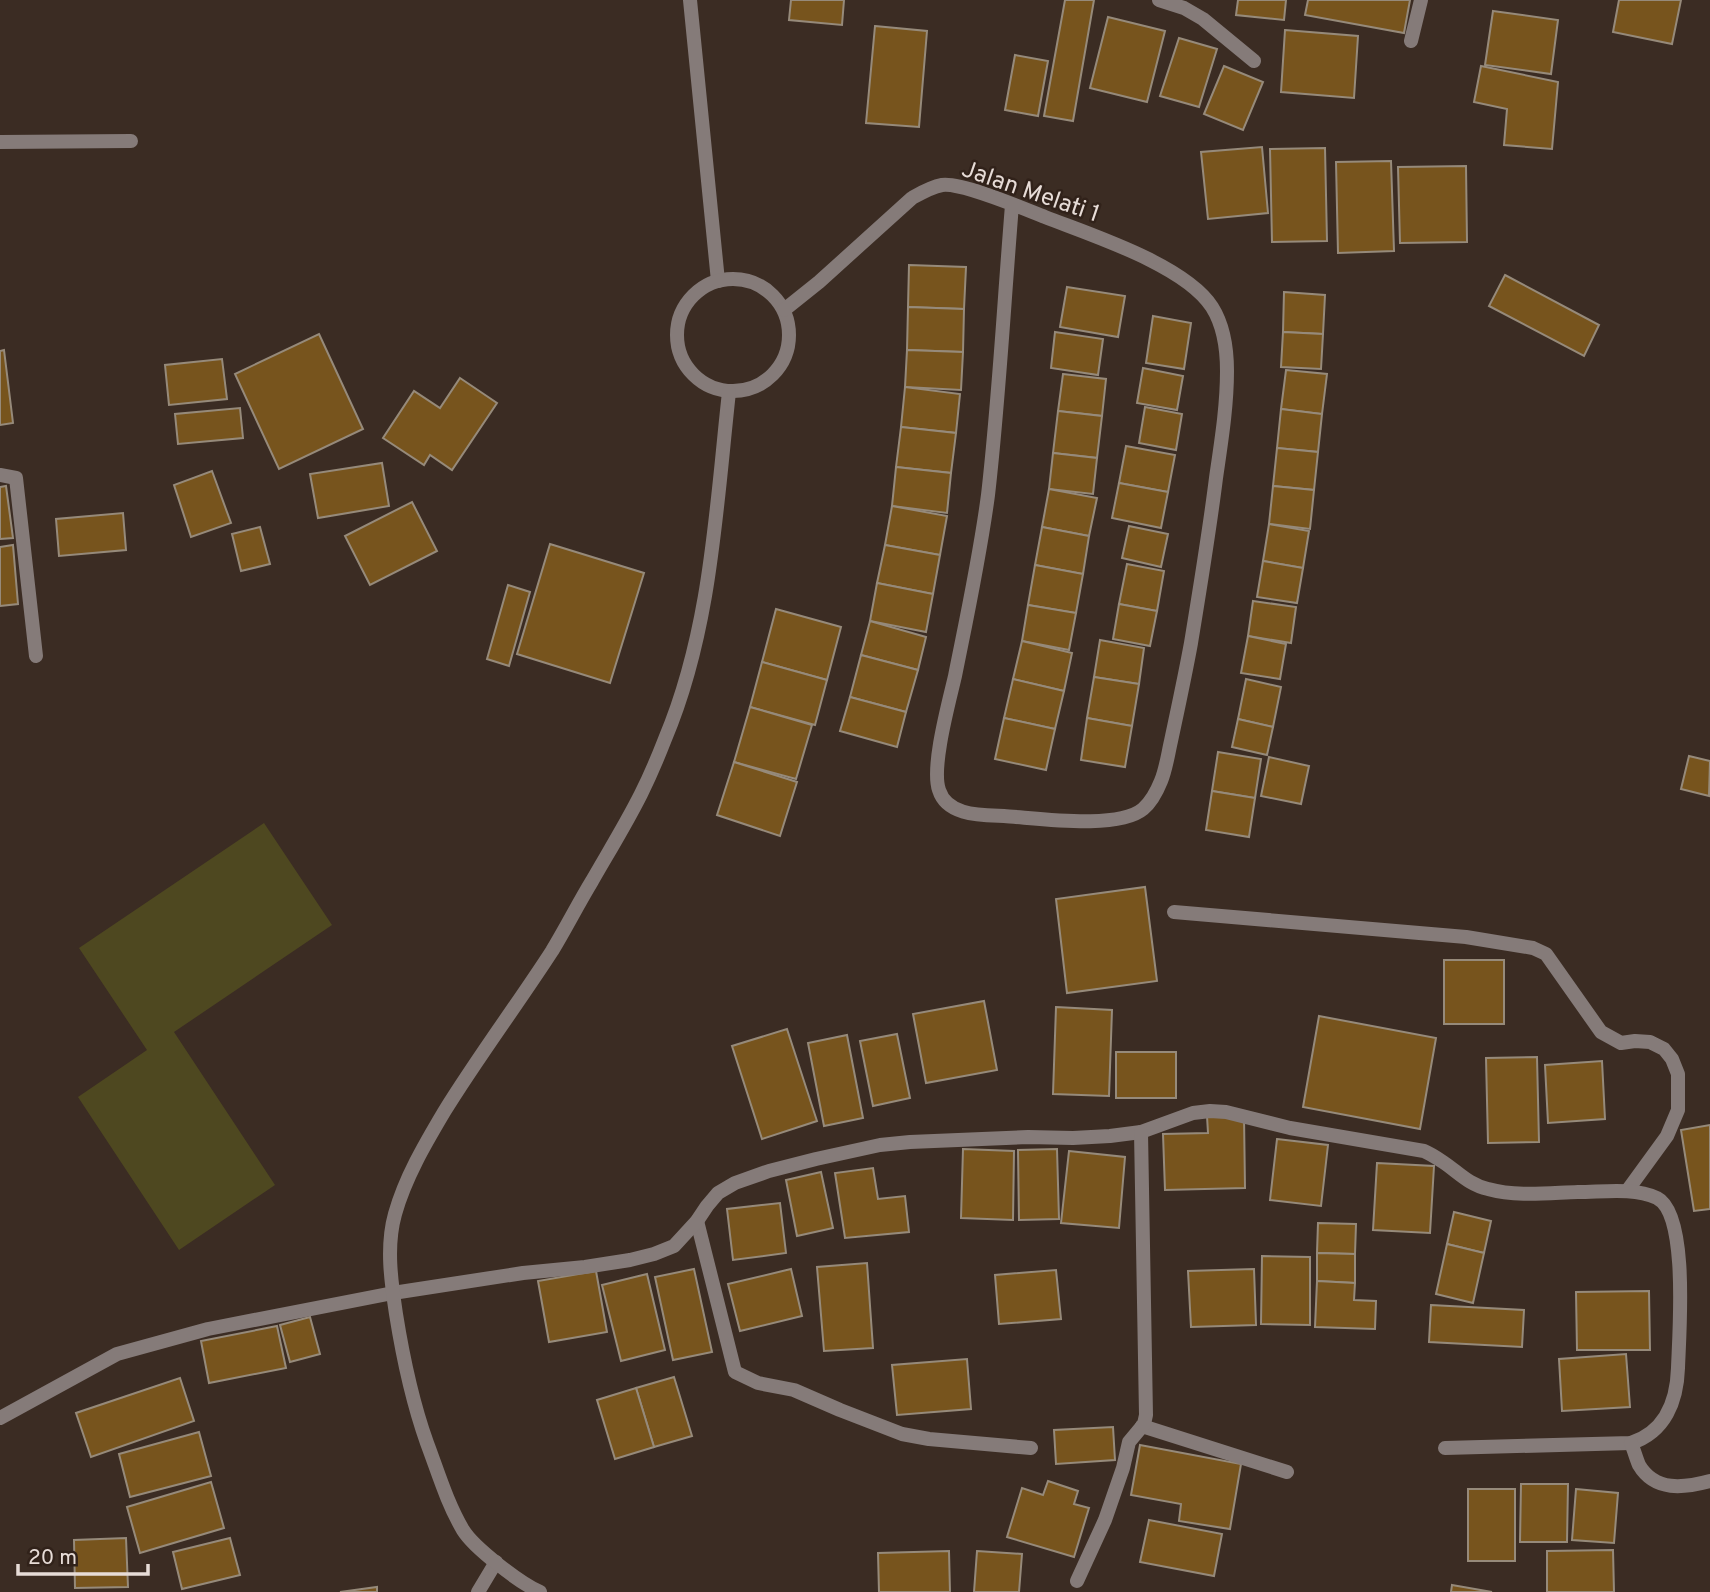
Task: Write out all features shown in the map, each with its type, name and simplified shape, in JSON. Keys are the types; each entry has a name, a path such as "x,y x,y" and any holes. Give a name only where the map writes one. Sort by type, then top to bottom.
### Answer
{"street":[{"path":"690,0 718,281"},
{"path":"1158,0 1184,8 1203,19 1254,61"},
{"path":"1411,41 1421,0"},
{"path":"0,142 131,141"},
{"name":"Jalan Melati 1","path":"784,310 912,198 941,185 967,189 1012,205 1099,238 1172,271 1203,295 1219,321 1224,337 1227,371 1224,419 1205,564 1185,677 1161,781 1139,813 1113,820 1076,821 978,815 956,810 940,796 937,783 938,763 987,500 1000,384 1012,205"},
{"path":"737,278 757,283 772,295 784,310 790,330 788,350 780,367 766,381 749,390 729,392 710,387 694,376 682,360 677,341 678,321 687,303 700,289 718,281 737,278"},
{"path":"540,1592 496,1562 464,1532 448,1498 418,1419 408,1383 393,1293 390,1256 394,1216 428,1139 468,1073 552,950 642,793 684,692 710,573 729,392"},
{"path":"0,475 16,478 36,656"},
{"path":"1174,912 1466,937 1533,948 1546,954 1601,1032 1621,1043 1650,1042 1664,1049 1678,1074 1678,1110 1667,1136 1627,1191"},
{"path":"0,1417 117,1354 208,1329 393,1293 523,1273 585,1267 654,1254 674,1246 718,1193 735,1183 769,1171 848,1152 910,1142 1028,1137 1073,1138 1141,1132 1193,1113 1210,1111 1424,1151 1472,1184 1486,1189 1525,1194 1627,1191 1660,1199 1668,1210 1675,1231 1680,1276 1677,1373 1675,1397 1668,1412 1652,1433 1631,1443 1445,1448"},
{"path":"1077,1581 1105,1520 1129,1442 1142,1426 1146,1415 1141,1132"},
{"path":"697,1221 735,1372 758,1383 794,1390 902,1434 1031,1448"},
{"path":"1142,1426 1287,1472"},
{"path":"1631,1443 1640,1465 1650,1478 1661,1485 1674,1487 1710,1481"},
{"path":"478,1592 496,1562"}],"shaded area":[{"path":"264,823 332,925 174,1032 275,1185 179,1250 78,1097 147,1050 79,948"}],"building":[{"path":"791,0 844,0 842,25 789,20"},
{"path":"1065,0 1094,0 1073,121 1044,116"},
{"path":"1238,0 1286,0 1284,20 1236,15"},
{"path":"1308,0 1410,0 1404,33 1305,15"},
{"path":"1619,0 1681,0 1672,44 1613,32"},
{"path":"1493,11 1558,20 1551,74 1485,65"},
{"path":"1108,17 1165,31 1147,102 1090,88"},
{"path":"875,26 927,31 919,127 866,123"},
{"path":"1285,30 1358,36 1354,98 1281,92"},
{"path":"1179,38 1217,49 1199,107 1160,96"},
{"path":"1015,55 1048,61 1038,116 1005,110"},
{"path":"1224,66 1263,82 1243,130 1204,114"},
{"path":"1481,66 1558,82 1552,149 1504,145 1507,109 1474,102"},
{"path":"1262,147 1268,213 1208,219 1201,152"},
{"path":"1325,148 1327,241 1272,242 1270,149"},
{"path":"1391,161 1394,251 1338,253 1336,162"},
{"path":"1466,166 1467,242 1400,243 1398,167"},
{"path":"909,265 966,267 964,309 908,307"},
{"path":"1505,275 1599,325 1584,356 1489,306"},
{"path":"1067,287 1125,296 1118,337 1060,327"},
{"path":"1284,292 1325,295 1323,334 1283,332"},
{"path":"908,307 964,309 963,352 907,350"},
{"path":"1153,316 1191,323 1184,369 1146,363"},
{"path":"1055,332 1103,339 1098,375 1051,368"},
{"path":"1283,332 1323,334 1321,369 1281,367"},
{"path":"319,334 363,429 279,469 235,374"},
{"path":"4,350 13,423 0,425 0,351"},
{"path":"907,350 963,352 961,390 905,387"},
{"path":"222,359 227,399 169,405 165,365"},
{"path":"1143,368 1183,376 1177,410 1137,403"},
{"path":"1286,370 1327,374 1322,414 1281,409"},
{"path":"1063,374 1106,379 1102,416 1058,411"},
{"path":"460,378 497,403 452,470 430,455 424,465 383,438 414,391 440,408"},
{"path":"905,387 960,394 956,433 901,427"},
{"path":"1145,407 1182,414 1176,450 1139,443"},
{"path":"240,408 243,438 178,444 175,414"},
{"path":"1281,409 1322,414 1318,452 1277,448"},
{"path":"1058,411 1102,416 1097,458 1053,453"},
{"path":"901,427 956,433 951,473 896,467"},
{"path":"1126,446 1175,455 1168,492 1119,483"},
{"path":"1277,448 1318,452 1314,490 1273,486"},
{"path":"1053,453 1097,458 1093,494 1049,489"},
{"path":"382,463 389,506 318,518 310,474"},
{"path":"896,467 951,473 947,513 892,506"},
{"path":"212,471 231,523 191,537 174,485"},
{"path":"1119,483 1168,492 1161,528 1112,518"},
{"path":"6,486 13,538 0,539 0,487"},
{"path":"1273,486 1314,490 1310,529 1269,524"},
{"path":"1049,489 1097,498 1089,536 1042,527"},
{"path":"412,502 437,551 370,585 345,536"},
{"path":"892,506 947,516 940,555 885,545"},
{"path":"123,513 126,550 59,556 56,519"},
{"path":"1269,524 1309,531 1303,568 1263,561"},
{"path":"1129,526 1168,534 1161,567 1122,558"},
{"path":"260,527 270,564 241,571 232,534"},
{"path":"1042,527 1089,536 1083,574 1035,565"},
{"path":"550,544 644,573 610,683 517,654"},
{"path":"13,545 18,604 0,606 0,547"},
{"path":"885,545 940,555 933,594 877,583"},
{"path":"1263,561 1303,568 1297,603 1257,597"},
{"path":"1127,564 1164,571 1157,611 1119,604"},
{"path":"1035,565 1083,574 1076,613 1028,605"},
{"path":"877,583 933,594 926,632 870,621"},
{"path":"508,585 530,592 509,666 487,659"},
{"path":"1253,601 1296,607 1291,643 1248,636"},
{"path":"1119,604 1157,611 1150,646 1113,639"},
{"path":"1028,605 1076,613 1069,650 1022,641"},
{"path":"776,609 841,627 827,680 762,662"},
{"path":"870,621 926,637 918,670 861,655"},
{"path":"1248,636 1286,644 1280,679 1241,673"},
{"path":"1100,640 1144,648 1139,684 1094,677"},
{"path":"1022,641 1072,653 1064,691 1013,679"},
{"path":"861,655 918,670 906,712 850,697"},
{"path":"762,662 827,680 815,725 750,707"},
{"path":"1094,677 1139,684 1132,726 1087,718"},
{"path":"1013,679 1064,691 1055,729 1004,718"},
{"path":"1246,679 1281,687 1273,727 1238,719"},
{"path":"850,697 906,712 897,747 840,731"},
{"path":"750,707 812,725 796,779 734,762"},
{"path":"1004,718 1055,729 1046,770 995,759"},
{"path":"1087,718 1132,726 1125,767 1081,760"},
{"path":"1238,719 1273,727 1267,755 1232,747"},
{"path":"1218,752 1261,759 1255,798 1212,791"},
{"path":"1689,756 1710,761 1709,796 1681,789"},
{"path":"1269,757 1309,766 1301,804 1261,796"},
{"path":"734,762 797,782 780,836 717,815"},
{"path":"1212,791 1255,798 1249,837 1206,830"},
{"path":"1145,887 1157,981 1067,993 1056,899"},
{"path":"1444,960 1504,960 1504,1024 1444,1024"},
{"path":"984,1001 997,1070 926,1083 913,1014"},
{"path":"1056,1007 1112,1010 1109,1096 1053,1094"},
{"path":"1319,1016 1436,1038 1420,1129 1303,1107"},
{"path":"787,1029 817,1121 762,1139 732,1046"},
{"path":"897,1034 910,1098 873,1106 860,1041"},
{"path":"847,1035 863,1118 824,1126 808,1043"},
{"path":"1116,1052 1176,1052 1176,1098 1116,1098"},
{"path":"1537,1057 1539,1142 1488,1143 1486,1058"},
{"path":"1602,1061 1605,1119 1548,1123 1545,1065"},
{"path":"1207,1116 1244,1116 1245,1188 1165,1190 1163,1134 1208,1133"},
{"path":"1710,1125 1710,1209 1694,1211 1681,1130"},
{"path":"1277,1139 1328,1145 1321,1206 1270,1200"},
{"path":"963,1149 1014,1151 1013,1220 961,1218"},
{"path":"1057,1149 1059,1219 1019,1220 1018,1150"},
{"path":"1069,1151 1125,1157 1119,1228 1061,1223"},
{"path":"1377,1163 1434,1166 1430,1233 1373,1230"},
{"path":"873,1168 878,1199 905,1196 909,1232 845,1238 835,1173"},
{"path":"821,1172 833,1228 797,1236 786,1180"},
{"path":"780,1203 786,1253 733,1260 727,1209"},
{"path":"1454,1212 1491,1221 1484,1253 1447,1244"},
{"path":"1318,1223 1356,1224 1355,1254 1317,1253"},
{"path":"1447,1244 1484,1253 1473,1303 1436,1294"},
{"path":"1317,1253 1355,1254 1355,1283 1317,1281"},
{"path":"1262,1256 1310,1257 1310,1325 1261,1324"},
{"path":"867,1263 873,1348 824,1351 817,1267"},
{"path":"694,1269 712,1352 673,1360 655,1277"},
{"path":"791,1269 802,1316 740,1331 728,1284"},
{"path":"1254,1269 1256,1325 1191,1327 1188,1271"},
{"path":"1056,1270 1061,1319 999,1324 995,1275"},
{"path":"596,1271 607,1332 549,1342 538,1281"},
{"path":"647,1274 665,1350 621,1361 602,1285"},
{"path":"1317,1281 1355,1283 1354,1300 1376,1301 1375,1329 1315,1327"},
{"path":"1649,1291 1650,1350 1577,1350 1576,1292"},
{"path":"1431,1305 1524,1310 1522,1347 1429,1342"},
{"path":"310,1317 320,1354 290,1362 280,1325"},
{"path":"277,1326 286,1368 209,1383 201,1341"},
{"path":"1626,1354 1630,1407 1562,1411 1559,1359"},
{"path":"967,1359 971,1409 897,1415 892,1365"},
{"path":"674,1377 692,1436 654,1447 636,1388"},
{"path":"180,1378 194,1421 91,1457 76,1413"},
{"path":"636,1388 654,1447 615,1459 597,1400"},
{"path":"1113,1427 1115,1460 1056,1464 1054,1430"},
{"path":"199,1432 211,1476 130,1497 119,1454"},
{"path":"1140,1445 1241,1464 1230,1529 1179,1521 1181,1504 1131,1495"},
{"path":"1048,1481 1078,1491 1074,1504 1089,1508 1074,1557 1007,1537 1022,1488 1043,1495"},
{"path":"211,1482 224,1528 140,1553 127,1507"},
{"path":"1521,1484 1568,1484 1567,1542 1520,1542"},
{"path":"1468,1489 1515,1489 1515,1561 1468,1561"},
{"path":"1576,1489 1618,1493 1614,1543 1572,1540"},
{"path":"1149,1520 1222,1534 1214,1576 1140,1562"},
{"path":"126,1538 128,1587 75,1588 74,1540"},
{"path":"230,1538 240,1575 182,1589 173,1552"},
{"path":"1613,1550 1614,1592 1547,1592 1547,1551"},
{"path":"949,1551 950,1592 879,1592 878,1553"},
{"path":"977,1551 1022,1554 1019,1592 974,1592"},
{"path":"1452,1585 1492,1592 1451,1592"},
{"path":"377,1587 377,1592 340,1592"}]}
